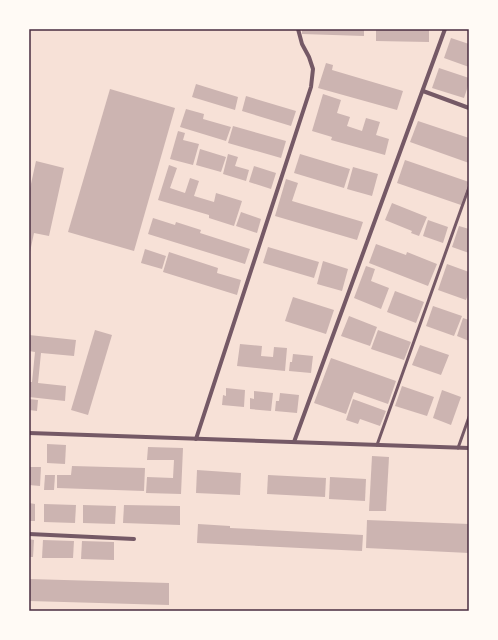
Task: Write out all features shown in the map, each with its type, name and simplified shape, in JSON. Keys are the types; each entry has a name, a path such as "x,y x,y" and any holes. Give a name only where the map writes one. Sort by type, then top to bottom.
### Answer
{"street":[{"path":"196,439 311,87 313,69 302,44 298,29"},
{"path":"294,442 446,29"},
{"path":"423,91 469,108"},
{"path":"29,434 469,448"},
{"path":"29,534 134,539"}],"lane":[{"path":"377,445 469,187"},
{"path":"458,448 469,417"}],"building":[{"path":"302,29 364,29 364,36 302,34"},
{"path":"376,29 429,29 429,42 376,41"},
{"path":"451,38 469,44 469,67 444,58"},
{"path":"326,63 333,65 332,70 403,91 397,110 318,88"},
{"path":"439,68 469,78 469,83 464,98 432,88"},
{"path":"196,84 238,97 235,110 192,97"},
{"path":"110,89 175,108 134,251 68,232"},
{"path":"323,94 341,100 337,113 350,117 347,126 362,131 366,118 380,122 376,135 389,139 385,155 331,140 332,137 312,131"},
{"path":"246,96 296,111 291,126 242,111"},
{"path":"186,109 204,114 203,119 231,127 226,141 180,127"},
{"path":"418,121 469,138 469,163 410,142"},
{"path":"233,126 286,141 281,158 228,143"},
{"path":"178,131 185,133 183,140 199,144 193,165 170,159"},
{"path":"200,149 226,157 221,172 196,165"},
{"path":"228,154 238,157 235,166 249,170 246,181 223,174"},
{"path":"300,154 350,169 344,188 294,173"},
{"path":"405,160 469,182 461,205 397,183"},
{"path":"36,161 64,168 49,236 34,233 30,252 29,193"},
{"path":"169,165 177,168 170,188 185,193 190,178 199,181 194,196 214,202 216,193 242,201 234,226 209,218 209,215 158,200"},
{"path":"254,166 276,173 271,189 249,182"},
{"path":"353,167 378,174 372,196 347,189"},
{"path":"286,179 298,183 292,201 363,222 357,240 275,216"},
{"path":"392,203 427,217 419,236 411,233 412,231 385,220"},
{"path":"241,212 261,219 257,233 236,226"},
{"path":"153,218 175,225 176,222 201,230 200,233 250,249 245,264 148,234"},
{"path":"428,220 448,227 443,243 423,236"},
{"path":"459,226 469,229 469,253 452,247"},
{"path":"376,244 406,255 407,252 437,264 428,286 369,263"},
{"path":"268,247 319,262 314,278 263,263"},
{"path":"145,249 166,256 162,269 141,263"},
{"path":"169,252 218,268 217,273 241,280 237,295 163,272"},
{"path":"323,261 348,269 342,291 317,284"},
{"path":"447,264 469,272 469,292 466,300 438,290"},
{"path":"366,266 375,269 371,281 389,288 381,309 354,298"},
{"path":"395,291 424,302 416,323 387,312"},
{"path":"293,297 334,310 326,334 285,321"},
{"path":"433,306 462,316 454,336 426,326"},
{"path":"349,316 377,327 370,346 341,336"},
{"path":"463,318 469,320 469,341 457,336"},
{"path":"95,330 112,335 88,415 71,410"},
{"path":"378,330 411,342 404,360 371,349"},
{"path":"29,335 76,340 74,356 41,353 38,383 66,386 65,401 29,397 29,382 32,382 35,352 29,351"},
{"path":"240,344 262,346 261,356 273,357 274,347 287,348 285,371 237,366"},
{"path":"420,345 449,355 441,375 412,365"},
{"path":"293,354 313,356 311,373 289,371"},
{"path":"331,358 396,381 388,404 354,392 346,414 314,403"},
{"path":"402,386 434,397 427,416 395,406"},
{"path":"226,388 245,390 244,407 222,405 223,395 226,396"},
{"path":"442,390 461,397 451,425 433,418"},
{"path":"254,391 273,393 271,411 250,409 250,398 254,399"},
{"path":"280,393 299,395 297,413 275,411 276,401 279,401"},
{"path":"29,399 38,400 37,411 29,410"},
{"path":"353,399 386,411 380,426 360,419 358,424 346,420"},
{"path":"47,444 66,445 65,464 47,463"},
{"path":"148,447 183,448 181,494 146,493 147,477 173,478 174,460 147,460"},
{"path":"372,456 389,457 386,511 369,511"},
{"path":"72,466 145,468 144,491 57,488 57,475 71,475"},
{"path":"29,467 41,467 40,486 29,485"},
{"path":"197,470 241,473 240,495 196,493"},
{"path":"45,475 55,475 54,490 44,490"},
{"path":"268,475 326,478 325,497 267,494"},
{"path":"330,477 366,479 365,501 329,499"},
{"path":"29,503 35,504 35,521 29,521"},
{"path":"44,504 76,505 75,523 44,522"},
{"path":"83,505 116,506 115,524 83,523"},
{"path":"124,505 180,506 180,525 123,523"},
{"path":"367,520 469,524 469,553 366,548"},
{"path":"198,524 230,526 230,528 363,535 362,551 197,543"},
{"path":"29,539 34,540 33,557 29,557"},
{"path":"43,540 74,541 73,558 42,558"},
{"path":"82,541 114,542 114,560 81,559"},
{"path":"29,579 169,583 169,605 29,601"}]}
